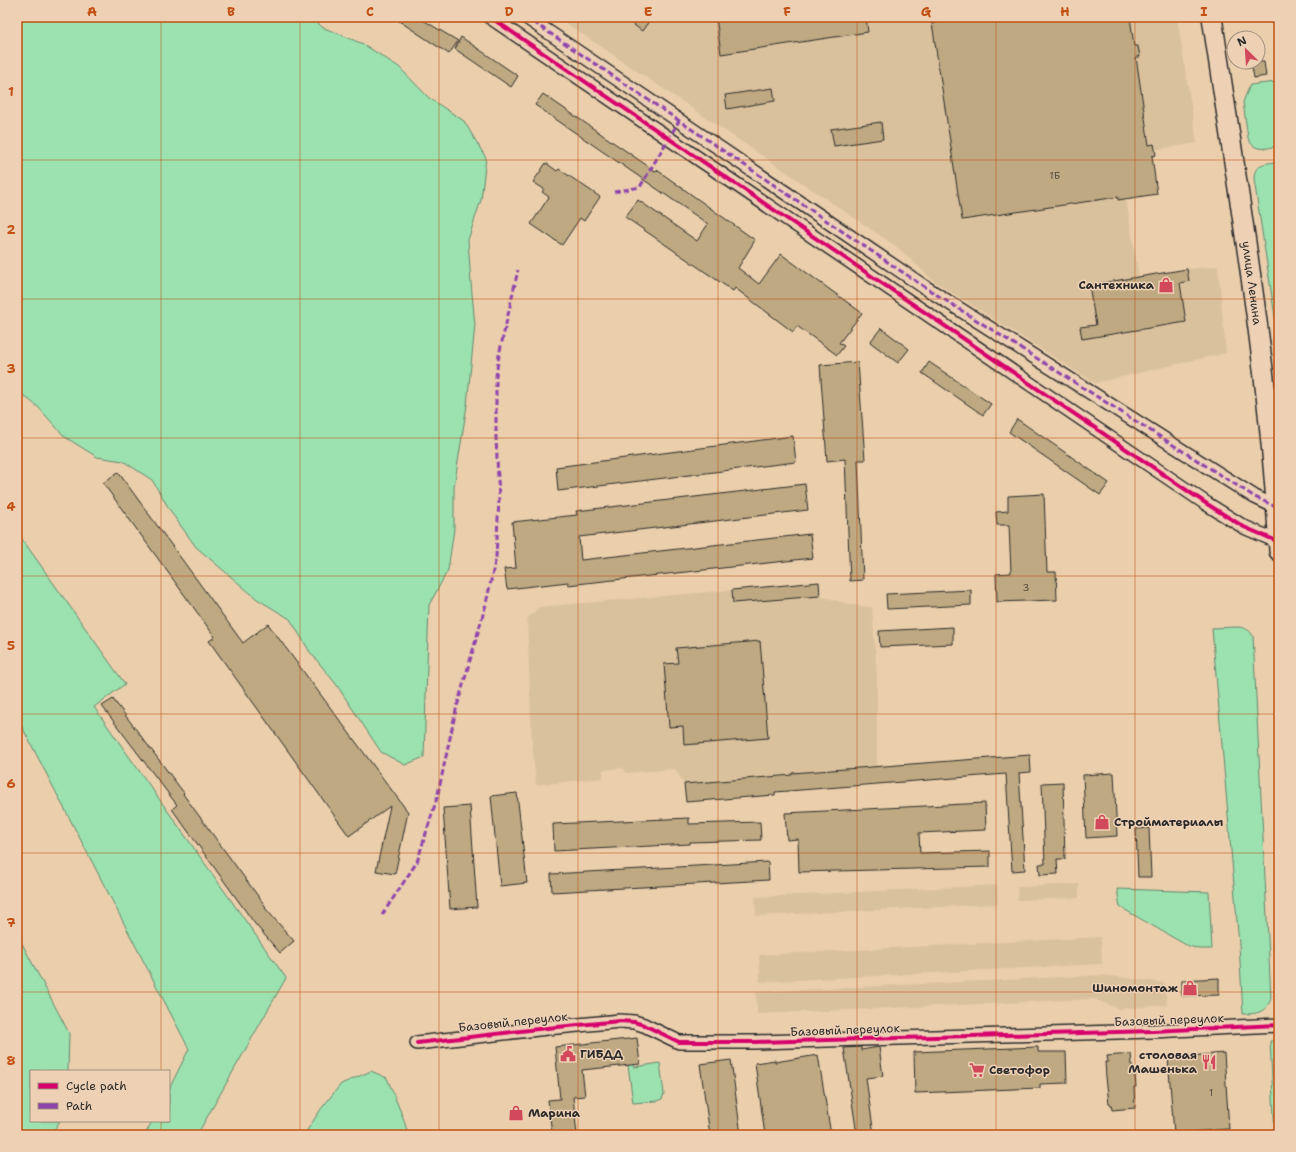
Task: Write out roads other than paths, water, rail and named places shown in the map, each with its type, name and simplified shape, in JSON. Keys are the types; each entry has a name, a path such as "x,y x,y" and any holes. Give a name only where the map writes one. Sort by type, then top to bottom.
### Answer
{"main road":[{"name":"улица Ленина","path":"1212,17 1241,212 1272,393 1279,551"}],"street":[{"path":"490,17 1207,504 1244,527 1279,542"},
{"path":"526,17 923,286 1255,497 1276,507"},
{"name":"Базовый переулок","path":"417,1043 620,1021 634,1022 644,1025 679,1042 755,1042 1153,1031 1279,1025"}],"place":[{"name":"Сантехника","path":"1166,285"},
{"name":"Стройматериалы","path":"1102,822"},
{"name":"Шиномонтаж","path":"1190,988"},
{"name":"ГИБДД","path":"568,1054"},
{"name":"cтоловая Машенька","path":"1209,1062"},
{"name":"Светофор","path":"977,1070"},
{"name":"Марина","path":"516,1113"}]}
